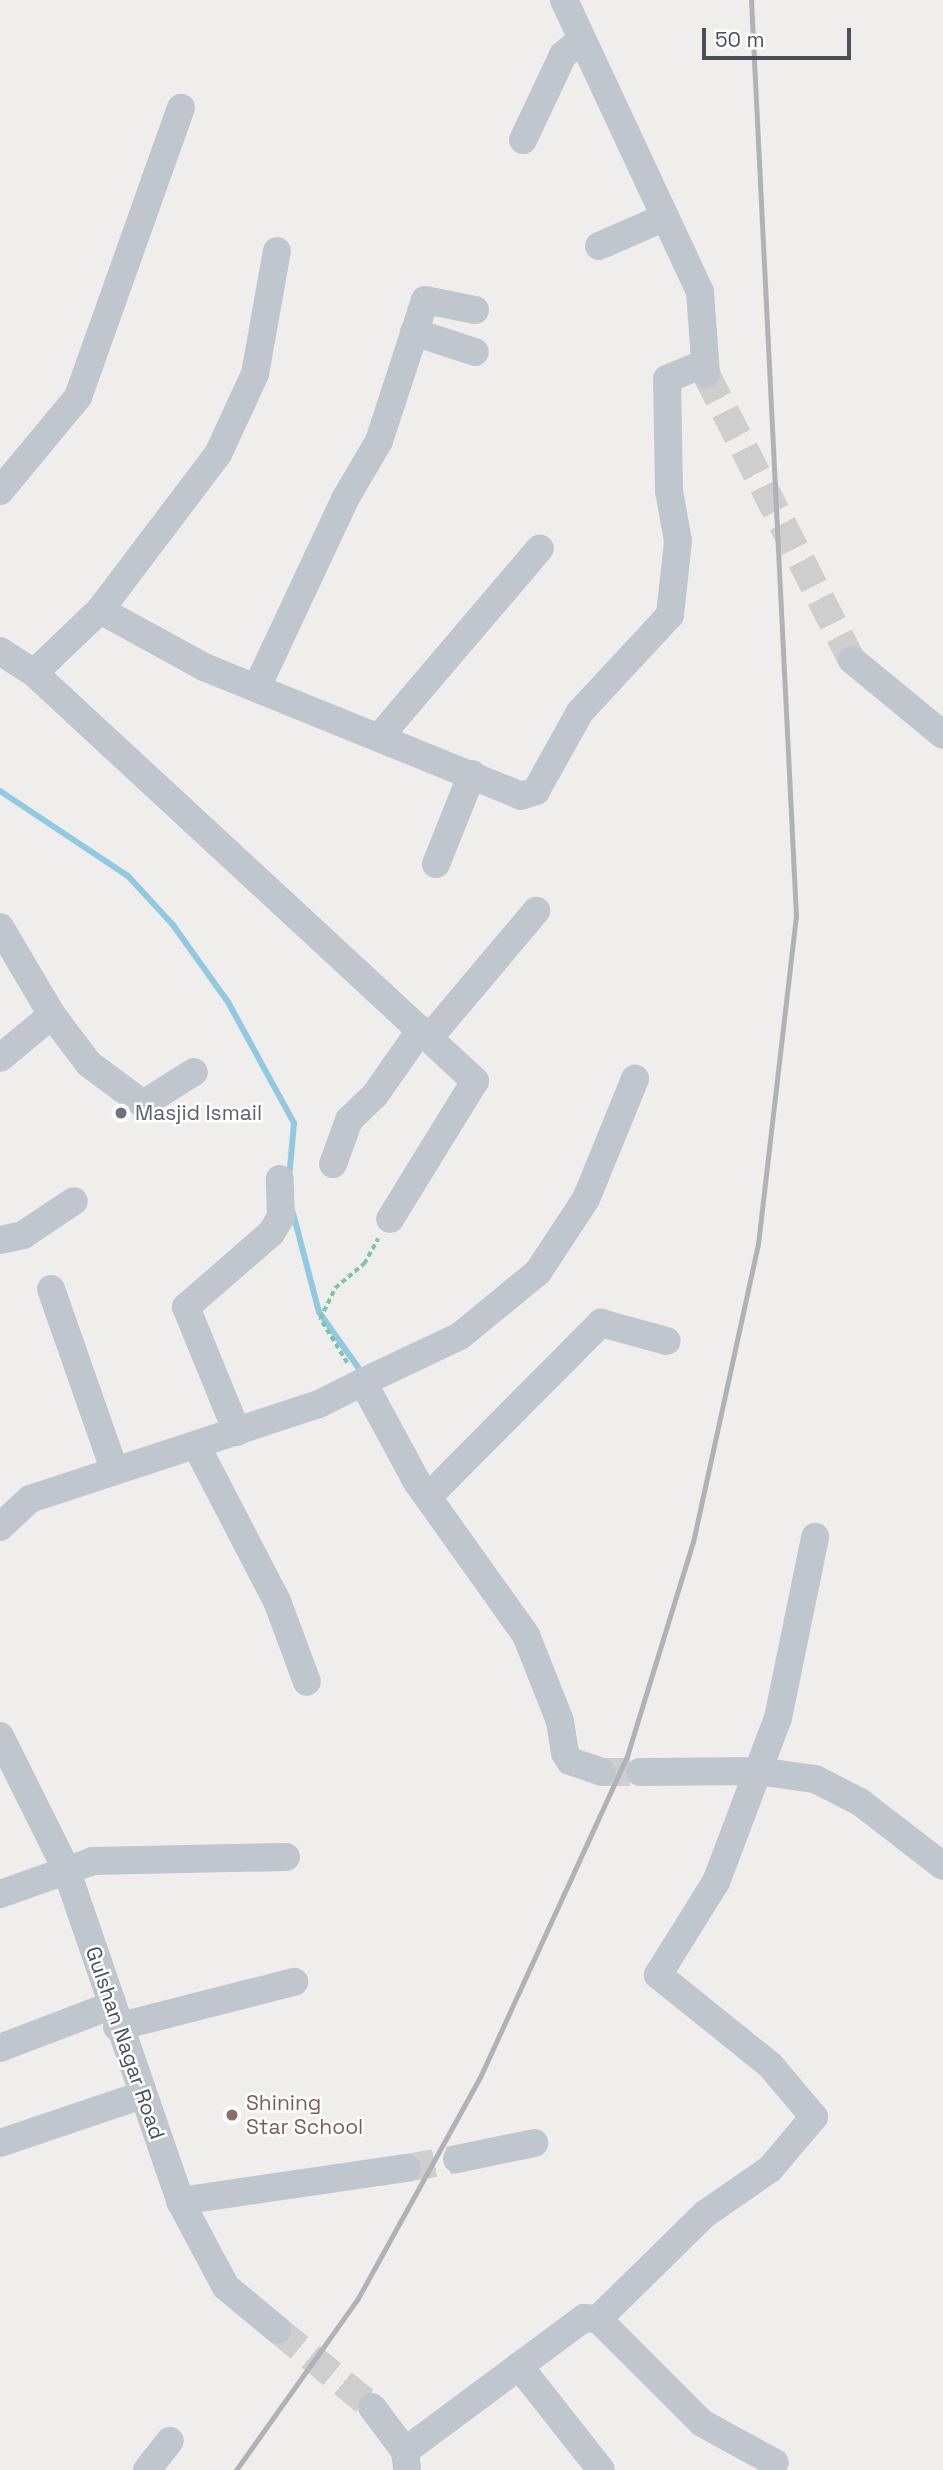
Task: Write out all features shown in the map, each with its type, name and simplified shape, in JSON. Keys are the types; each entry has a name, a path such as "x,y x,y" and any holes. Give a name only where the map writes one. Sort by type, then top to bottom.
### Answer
{"street":[{"path":"100,610 204,667 258,685 381,735 521,796 536,791 580,712 670,615 678,541 669,491 667,379 705,368 700,292 636,164 564,0"},
{"path":"523,141 563,55 581,40"},
{"path":"0,491 78,397 181,108"},
{"path":"599,246 663,218"},
{"path":"34,673 100,610 218,454 255,374 277,251"},
{"path":"258,685 345,499 379,441 425,300 475,310"},
{"path":"414,332 475,352"},
{"path":"381,735 540,548"},
{"path":"0,651 34,673 475,1081 390,1219"},
{"path":"852,660 943,735"},
{"path":"436,864 472,774"},
{"path":"333,1164 349,1120 375,1095 425,1033 536,911"},
{"path":"0,927 52,1015 89,1064 143,1104 194,1072"},
{"path":"0,1058 52,1015"},
{"path":"0,1527 30,1499 114,1469 237,1432 363,1382 460,1336 538,1272 586,1199 635,1079"},
{"path":"237,1432 186,1307 271,1233 281,1217 280,1179"},
{"path":"0,1240 23,1235 74,1201"},
{"path":"51,1289 114,1469"},
{"path":"430,1495 601,1324 667,1341"},
{"path":"363,1382 430,1495 526,1636 560,1721 565,1753 570,1762 602,1772"},
{"path":"195,1445 277,1601 307,1682"},
{"path":"598,2319 705,2214 770,2169 814,2117 770,2065 658,1975 716,1882 778,1718 815,1537"},
{"name":"Gulshan Nagar Road","path":"5,1751 66,1868 114,2017 180,2201 226,2287 278,2330"},
{"path":"640,1773 758,1771 815,1779 860,1802 943,1866"},
{"path":"0,1894 66,1868 93,1861 286,1857"},
{"path":"0,2048 114,2017 294,1982"},
{"path":"0,2143 142,2095"},
{"path":"457,2159 534,2143"},
{"path":"180,2201 407,2168"},
{"path":"372,2407 406,2460 519,2366 584,2318 598,2319 702,2423 775,2463"},
{"path":"519,2366 601,2470"},
{"path":"147,2470 170,2441"}],"path":[{"path":"363,1382 320,1319 325,1305 364,1264 390,1219"}],"waterway":[{"path":"0,791 128,876 173,925 228,1002 294,1123 289,1179"},
{"path":"293,1213 319,1312 362,1373"}],"tunnel":[{"path":"706,374 852,660"},
{"path":"602,1772 640,1772"},
{"path":"407,2168 457,2159"},
{"path":"278,2330 372,2407"}],"railway":[{"path":"236,2470 357,2300 481,2075 627,1756 693,1542 758,1244 796,916 751,0"}],"place":[{"name":"Masjid Ismail","path":"121,1113"},
{"name":"Shining Star School","path":"232,2115"}]}
